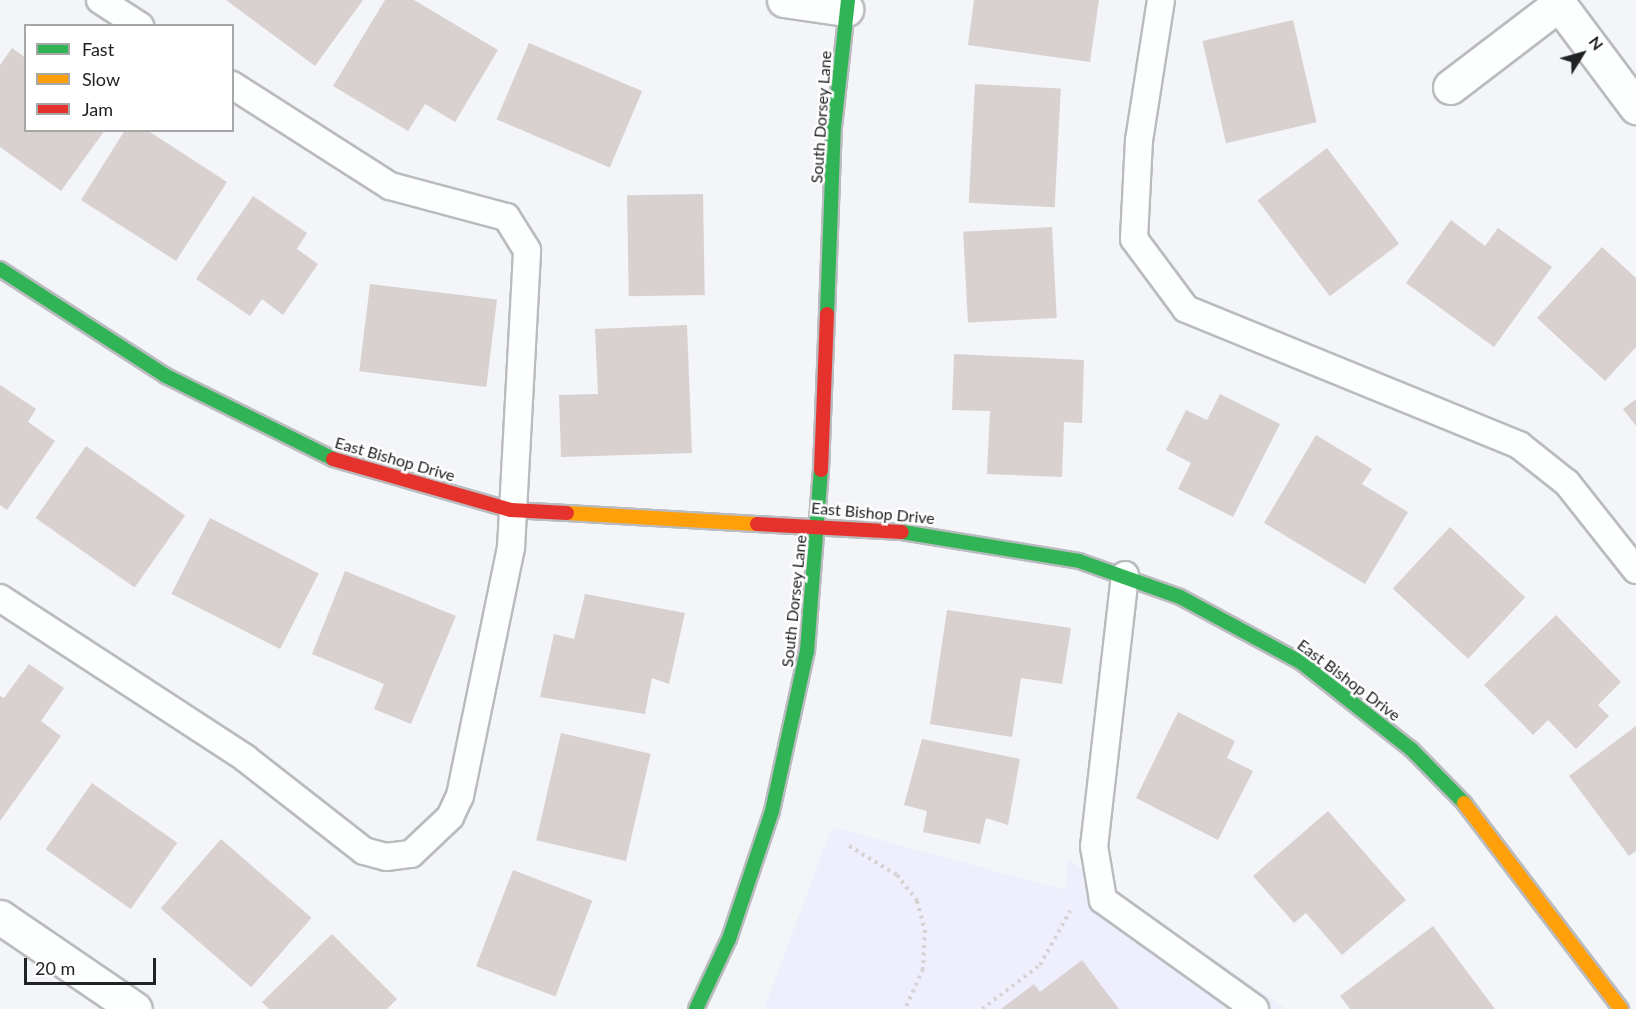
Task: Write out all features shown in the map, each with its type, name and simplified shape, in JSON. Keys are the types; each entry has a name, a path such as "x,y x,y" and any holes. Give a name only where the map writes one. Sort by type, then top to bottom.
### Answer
{"street":[{"path":"784,0 847,4"},
{"path":"1450,87 1557,2 1636,107"},
{"name":"South Dorsey Lane","path":"696,1009 729,939 772,811 807,651 819,524 834,127 847,4"},
{"name":"East Bishop Drive","path":"0,269 166,376 316,454 511,510 819,524 978,541 1125,575 1241,627 1302,663 1411,749 1464,804 1621,1009"},
{"path":"0,916 135,1009"}],"lane":[{"path":"100,0 137,24"},
{"path":"1161,0 1139,140 1134,239 1186,309 1519,445 1568,483 1636,570"},
{"path":"0,598 210,733 364,851 386,856 411,854 434,837 460,796 511,548 511,510 527,250 506,217 390,186 234,86"},
{"path":"1125,575 1094,846 1103,900 1255,1009"}],"path":[{"path":"849,846 897,875 917,901 925,930 922,969 905,1009"},
{"path":"982,1009 1040,965 1072,908"}],"shaded area":[{"path":"832,827 1065,890 1068,859 1286,1009 764,1009"}],"building":[{"path":"226,0 363,0 315,66"},
{"path":"385,0 414,0 498,50 455,122 425,104 408,131 333,86"},
{"path":"974,0 1099,0 1090,62 968,45"},
{"path":"1293,20 1317,122 1226,143 1202,41"},
{"path":"529,43 642,91 610,167 497,119"},
{"path":"12,48 24,57 24,132 104,132 61,191 0,147 0,65"},
{"path":"975,84 1061,89 1055,207 969,203"},
{"path":"124,132 150,132 227,182 176,261 81,200"},
{"path":"1327,148 1399,244 1330,296 1258,200"},
{"path":"703,194 705,295 629,296 627,195"},
{"path":"253,196 307,233 297,249 318,264 283,315 262,299 250,316 196,279"},
{"path":"1451,220 1485,246 1498,228 1552,267 1494,347 1406,283"},
{"path":"1052,227 1057,318 968,323 963,232"},
{"path":"1602,247 1636,278 1636,347 1605,381 1537,318"},
{"path":"370,284 497,300 486,387 359,371"},
{"path":"687,325 692,453 561,457 559,395 598,394 595,329"},
{"path":"954,354 1084,360 1082,423 1064,422 1062,477 987,474 990,411 952,410"},
{"path":"0,385 36,409 28,422 55,441 7,510 0,505"},
{"path":"1220,394 1280,424 1233,517 1178,489 1191,463 1166,450 1186,410 1207,420"},
{"path":"1636,399 1636,426 1623,409"},
{"path":"1316,435 1372,469 1362,484 1408,512 1365,584 1264,523"},
{"path":"86,446 185,515 135,587 36,518"},
{"path":"210,518 319,573 280,649 171,594"},
{"path":"1450,527 1525,597 1468,659 1393,588"},
{"path":"345,571 456,616 411,724 374,709 384,684 312,654"},
{"path":"585,594 685,613 669,684 652,678 645,714 540,697 554,634 574,639"},
{"path":"947,610 1071,628 1062,684 1021,678 1012,737 930,724"},
{"path":"1556,615 1621,682 1598,705 1609,716 1576,749 1548,720 1533,735 1484,685"},
{"path":"29,664 64,688 41,721 61,736 0,821 0,696 4,698"},
{"path":"1178,712 1235,741 1227,758 1253,771 1218,840 1136,798"},
{"path":"1636,726 1636,851 1629,856 1569,776"},
{"path":"561,733 651,754 626,861 536,840"},
{"path":"922,739 1020,759 1008,825 986,818 980,844 923,832 927,811 904,805"},
{"path":"92,783 177,843 131,909 46,849"},
{"path":"1328,811 1406,900 1342,955 1306,913 1294,923 1253,876"},
{"path":"221,839 312,918 251,987 161,908"},
{"path":"513,870 592,900 555,997 476,966"},
{"path":"1433,926 1495,1009 1350,1009 1340,996"},
{"path":"332,934 397,999 387,1009 269,1009 262,1002"},
{"path":"1082,960 1119,1009 1001,1009 1034,984 1040,992"}],"traffic: fast":[{"path":"827,314 834,127 848,0"},
{"path":"0,269 166,376 333,459"},
{"path":"696,1009 729,939 772,811 807,651 821,470"},
{"path":"902,532 1079,561 1180,597 1302,663 1411,749 1464,803"}],"traffic: slow":[{"path":"567,513 757,524"},
{"path":"1464,803 1621,1009"}],"traffic: jam":[{"path":"821,470 827,314"},
{"path":"333,459 511,510 567,513"},
{"path":"757,524 902,532"}]}
